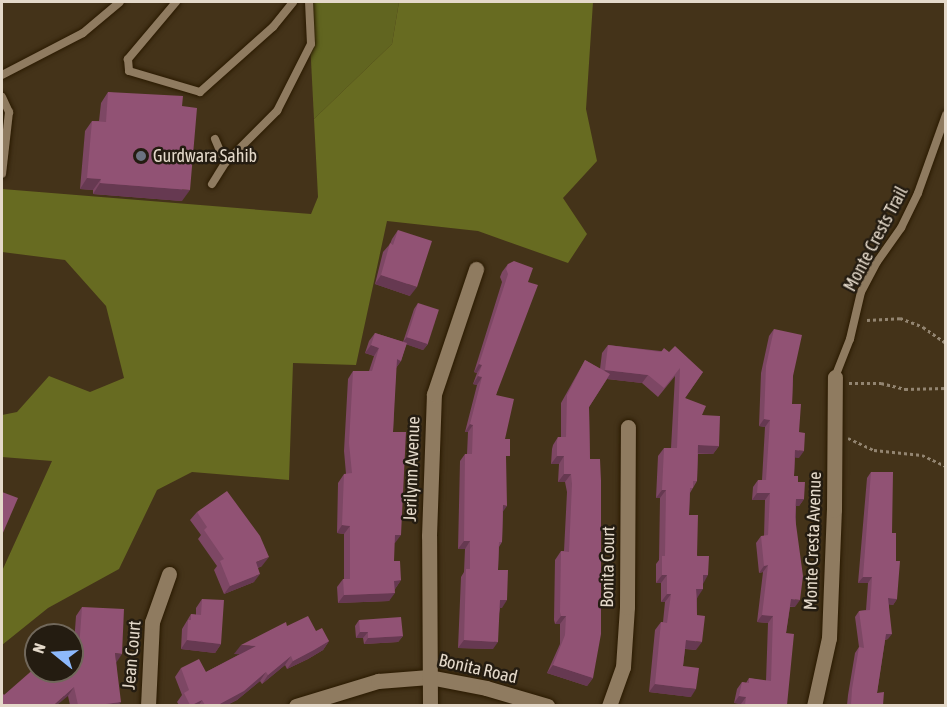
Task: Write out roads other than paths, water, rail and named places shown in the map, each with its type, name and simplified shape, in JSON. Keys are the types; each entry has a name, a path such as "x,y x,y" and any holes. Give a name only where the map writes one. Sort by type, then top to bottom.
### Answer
{"street":[{"name":"Jerilynn Avenue","path":"430,705 429,536 434,394 476,268"},
{"name":"Monte Cresta Avenue","path":"814,705 829,638 836,433 835,380"},
{"name":"Bonita Court","path":"609,705 623,667 627,607 628,427"},
{"name":"Jean Court","path":"148,705 152,622 169,574"},
{"name":"Bonita Road","path":"296,705 378,681 429,677 486,688 547,705"}],"lane":[{"path":"2,75 82,33 120,2"},
{"path":"176,2 128,59 129,71 200,92 273,27 294,2"},
{"path":"212,184 225,163 277,111 311,44 309,2"},
{"path":"2,97 9,112 2,174"},
{"name":"Monte Crests Trail","path":"835,380 850,339 861,292 877,262 901,228 918,193 945,115"},
{"path":"214,139 225,163"}],"place":[{"name":"Gurdwara Sahib","path":"141,156"}]}
